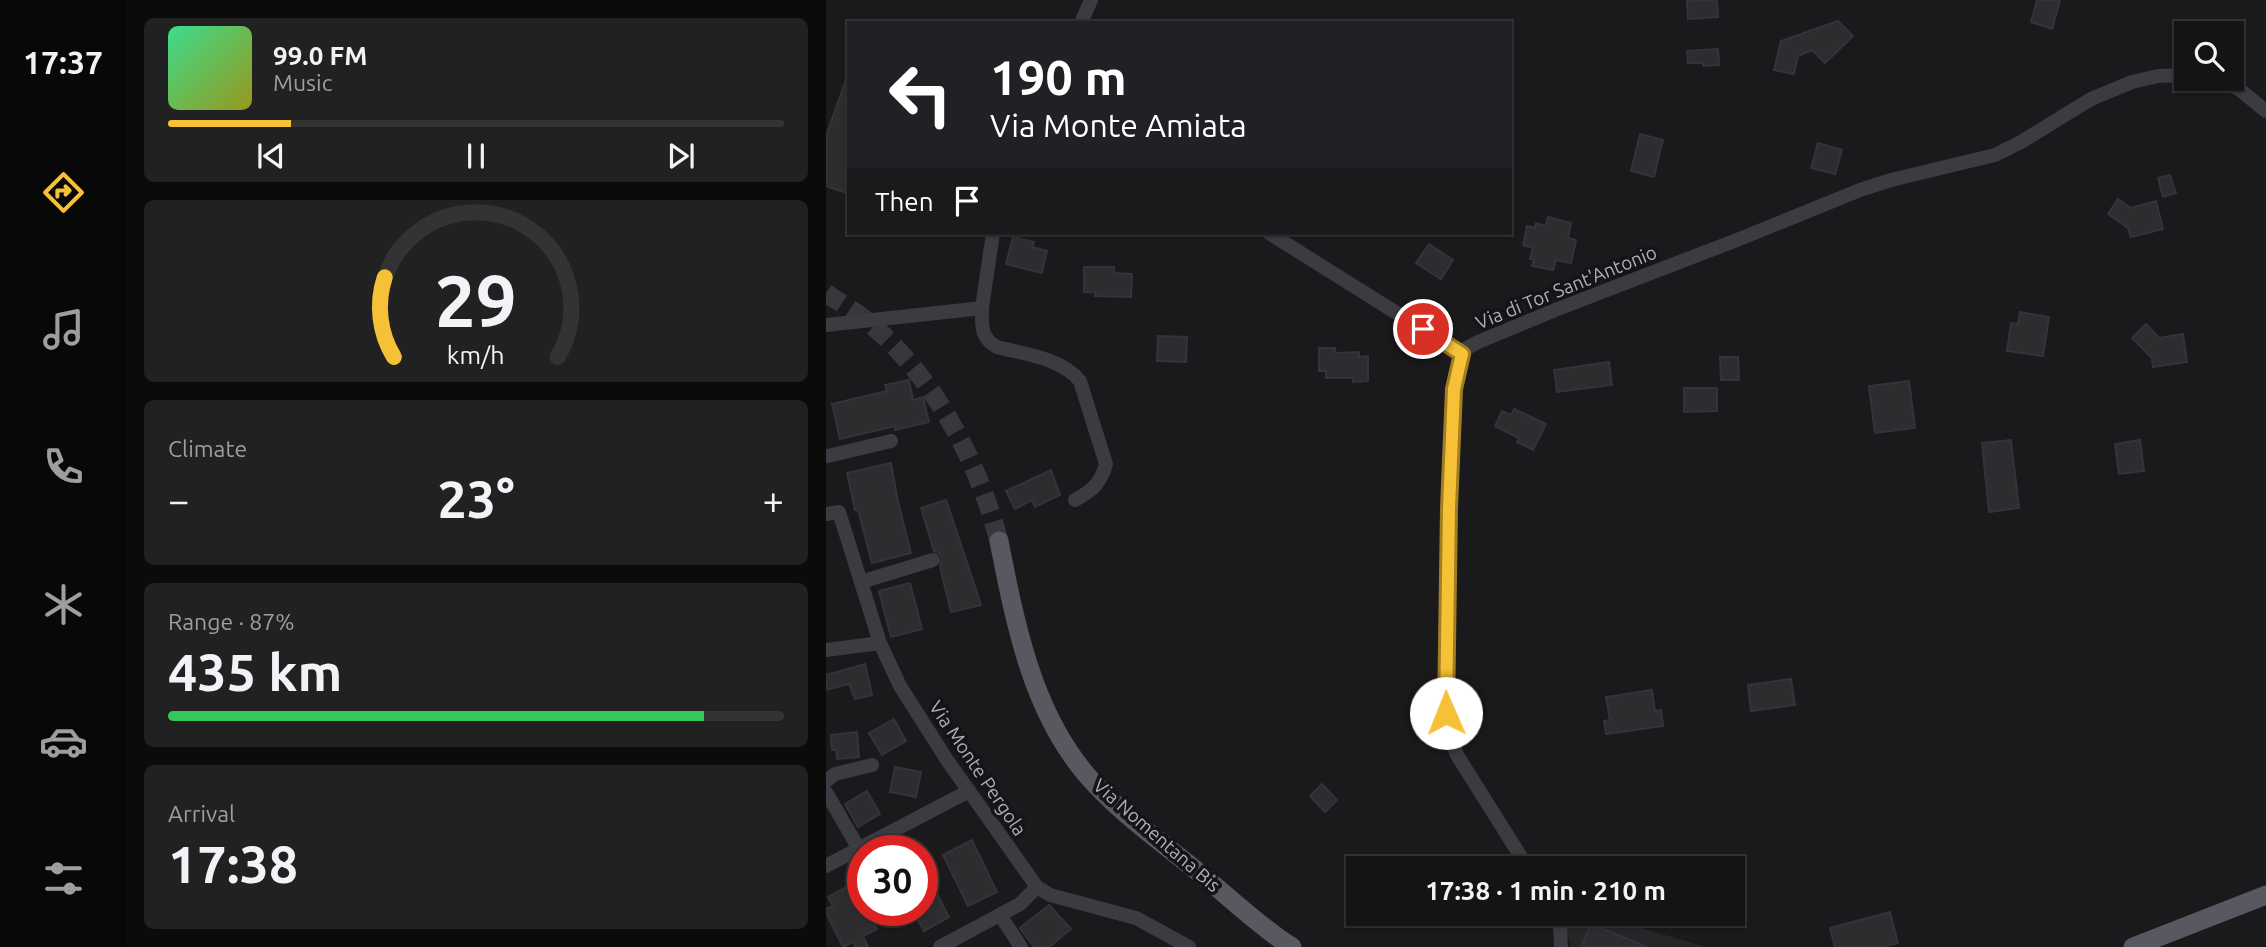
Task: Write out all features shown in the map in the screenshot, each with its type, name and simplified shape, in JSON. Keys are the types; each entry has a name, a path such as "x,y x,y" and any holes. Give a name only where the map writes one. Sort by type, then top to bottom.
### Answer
{"main road":[{"name":"Via Nomentana Bis","path":"999,541 1015,623 1032,676 1061,736 1083,770 1130,816 1290,945"},
{"path":"2133,947 2266,895"}],"street":[{"path":"1082,21 1091,0"},
{"name":"Via di Tor Sant'Antonio","path":"1520,856 1457,755 1448,727 1446,642 1449,508 1454,389 1462,354 1478,342 1860,190 1996,155 2084,103 2113,90 2151,77 2174,76"},
{"path":"2241,91 2266,111"},
{"path":"993,235 982,308 982,329 989,342 997,347 1061,365 1072,371 1080,381 1106,464 1102,477 1093,490 1075,500"},
{"path":"1272,235 1462,354"},
{"path":"826,325 982,308"},
{"path":"828,456 891,441"},
{"name":"Via Monte Pergola","path":"833,513 861,582 880,643 904,693 1037,887"},
{"path":"861,582 933,560"},
{"path":"826,650 880,643"},
{"path":"826,781 835,774 872,765"},
{"path":"886,835 969,791"},
{"path":"826,792 851,835"},
{"path":"826,866 847,855"},
{"path":"940,947 1020,904 1037,887 1059,897 1136,918 1189,947"},
{"path":"1000,915 1021,947"},
{"path":"1559,926 1562,936 1561,947"}],"shaded area":[{"path":"1565,926 1635,926 1706,947 1571,947"}],"building":[{"path":"1717,0 1718,17 1688,19 1687,1"},
{"path":"2037,0 2060,0 2052,29 2031,22"},
{"path":"1838,21 1853,36 1825,63 1812,50 1798,56 1794,74 1774,70 1781,41"},
{"path":"1718,49 1719,65 1688,63 1687,51"},
{"path":"847,77 847,193 826,186 826,136"},
{"path":"1640,134 1663,140 1654,177 1631,171"},
{"path":"1818,143 1842,150 1835,174 1811,168"},
{"path":"2170,175 2176,193 2163,197 2158,178"},
{"path":"2118,199 2131,208 2156,201 2163,229 2131,237 2128,228 2108,214"},
{"path":"1548,217 1571,223 1568,238 1576,240 1571,263 1556,260 1553,270 1532,266 1534,259 1530,259 1533,248 1523,245 1527,226 1535,228 1536,223 1546,226"},
{"path":"1013,237 1034,242 1032,247 1047,251 1042,273 1006,264"},
{"path":"1429,244 1453,260 1441,279 1416,263"},
{"path":"1084,267 1114,267 1114,273 1132,274 1131,297 1095,296 1095,292 1084,292"},
{"path":"2020,312 2049,317 2043,356 2007,351 2011,323 2018,324"},
{"path":"2146,324 2159,338 2183,334 2187,362 2153,367 2152,358 2132,338"},
{"path":"1158,336 1187,337 1186,362 1157,361"},
{"path":"1319,348 1335,348 1335,353 1359,352 1359,357 1368,356 1368,381 1326,378 1326,371 1319,371"},
{"path":"1720,357 1738,357 1739,380 1721,380"},
{"path":"1609,362 1612,385 1557,392 1554,370"},
{"path":"909,380 913,400 923,397 929,422 895,430 895,426 840,439 832,404 887,391 885,385"},
{"path":"1909,381 1915,428 1875,433 1869,386"},
{"path":"1684,388 1717,388 1717,411 1684,412"},
{"path":"1514,409 1546,424 1533,450 1517,442 1519,438 1495,426 1502,411 1511,415"},
{"path":"2011,440 2019,508 1989,512 1982,443"},
{"path":"2140,440 2144,471 2119,474 2115,444"},
{"path":"891,463 911,553 872,563 858,510 855,510 847,473"},
{"path":"1051,470 1060,495 1035,507 1032,500 1015,509 1006,491"},
{"path":"946,500 981,605 951,612 940,567 942,558 934,551 921,508"},
{"path":"910,583 922,629 891,637 879,591"},
{"path":"865,664 872,695 855,699 849,684 826,690 826,675"},
{"path":"1791,679 1795,705 1751,711 1748,685"},
{"path":"1652,690 1655,711 1661,710 1663,726 1606,734 1604,721 1610,720 1606,697"},
{"path":"894,719 906,741 882,755 869,733"},
{"path":"857,732 859,757 837,759 836,750 832,750 831,735"},
{"path":"895,767 921,772 916,797 890,792"},
{"path":"1322,784 1337,800 1325,812 1310,796"},
{"path":"867,791 880,814 858,827 845,804"},
{"path":"972,840 997,892 968,906 943,855"},
{"path":"846,887 847,926 876,926 877,929 863,936 868,947 855,947 853,942 843,947 826,913 826,909 833,906 828,897"},
{"path":"938,895 949,917 938,923"},
{"path":"1049,905 1071,929 1049,947 1034,947 1020,928"},
{"path":"1890,912 1898,943 1883,947 1835,947 1830,928"},
{"path":"1590,926 1596,926 1647,947 1581,947"}],"tunnel":[{"path":"826,293 874,327 897,349 936,398 967,453 999,541"}],"route":[{"path":"1423,329 1462,354 1454,389 1446,713"}]}
